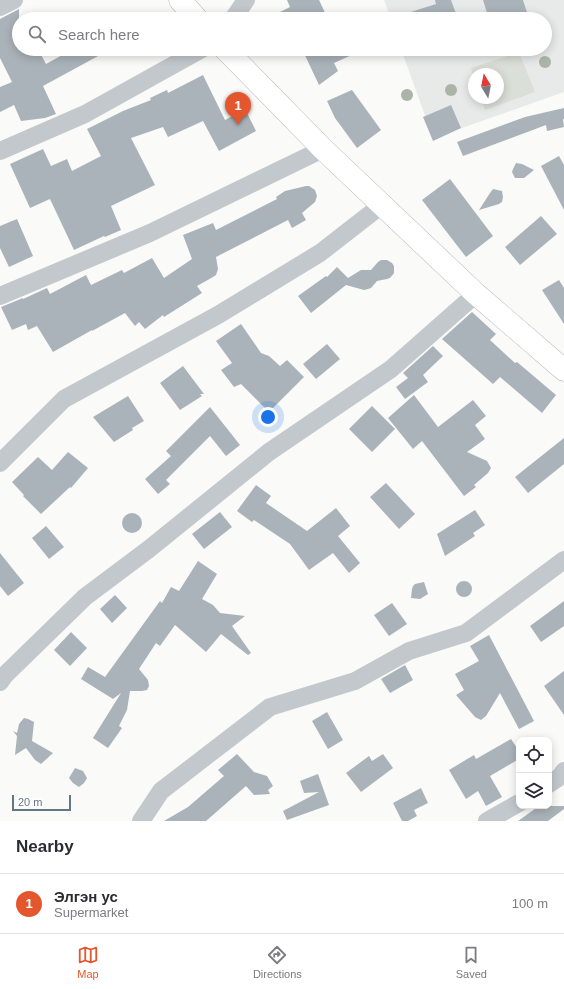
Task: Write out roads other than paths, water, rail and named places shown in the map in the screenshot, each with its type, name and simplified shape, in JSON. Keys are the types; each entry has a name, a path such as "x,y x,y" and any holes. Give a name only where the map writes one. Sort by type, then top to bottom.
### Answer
{"main road":[{"path":"180,0 191,12"},
{"path":"232,56 323,149 383,204 476,294 564,370"}],"street":[{"path":"0,7 14,0"},
{"path":"238,12 246,0"},
{"path":"0,151 85,114 189,56"},
{"path":"0,296 150,233 323,149"},
{"path":"0,463 64,399 218,315 320,253 383,204"},
{"path":"0,682 5,675 85,597 149,549 269,452 391,369 476,294"},
{"path":"141,821 161,791 270,707 354,681 409,651 466,633 564,560"},
{"path":"552,782 564,771"},
{"path":"487,821 516,805"}],"place":[{"name":"Элгэн ус","path":"238,125"}]}
